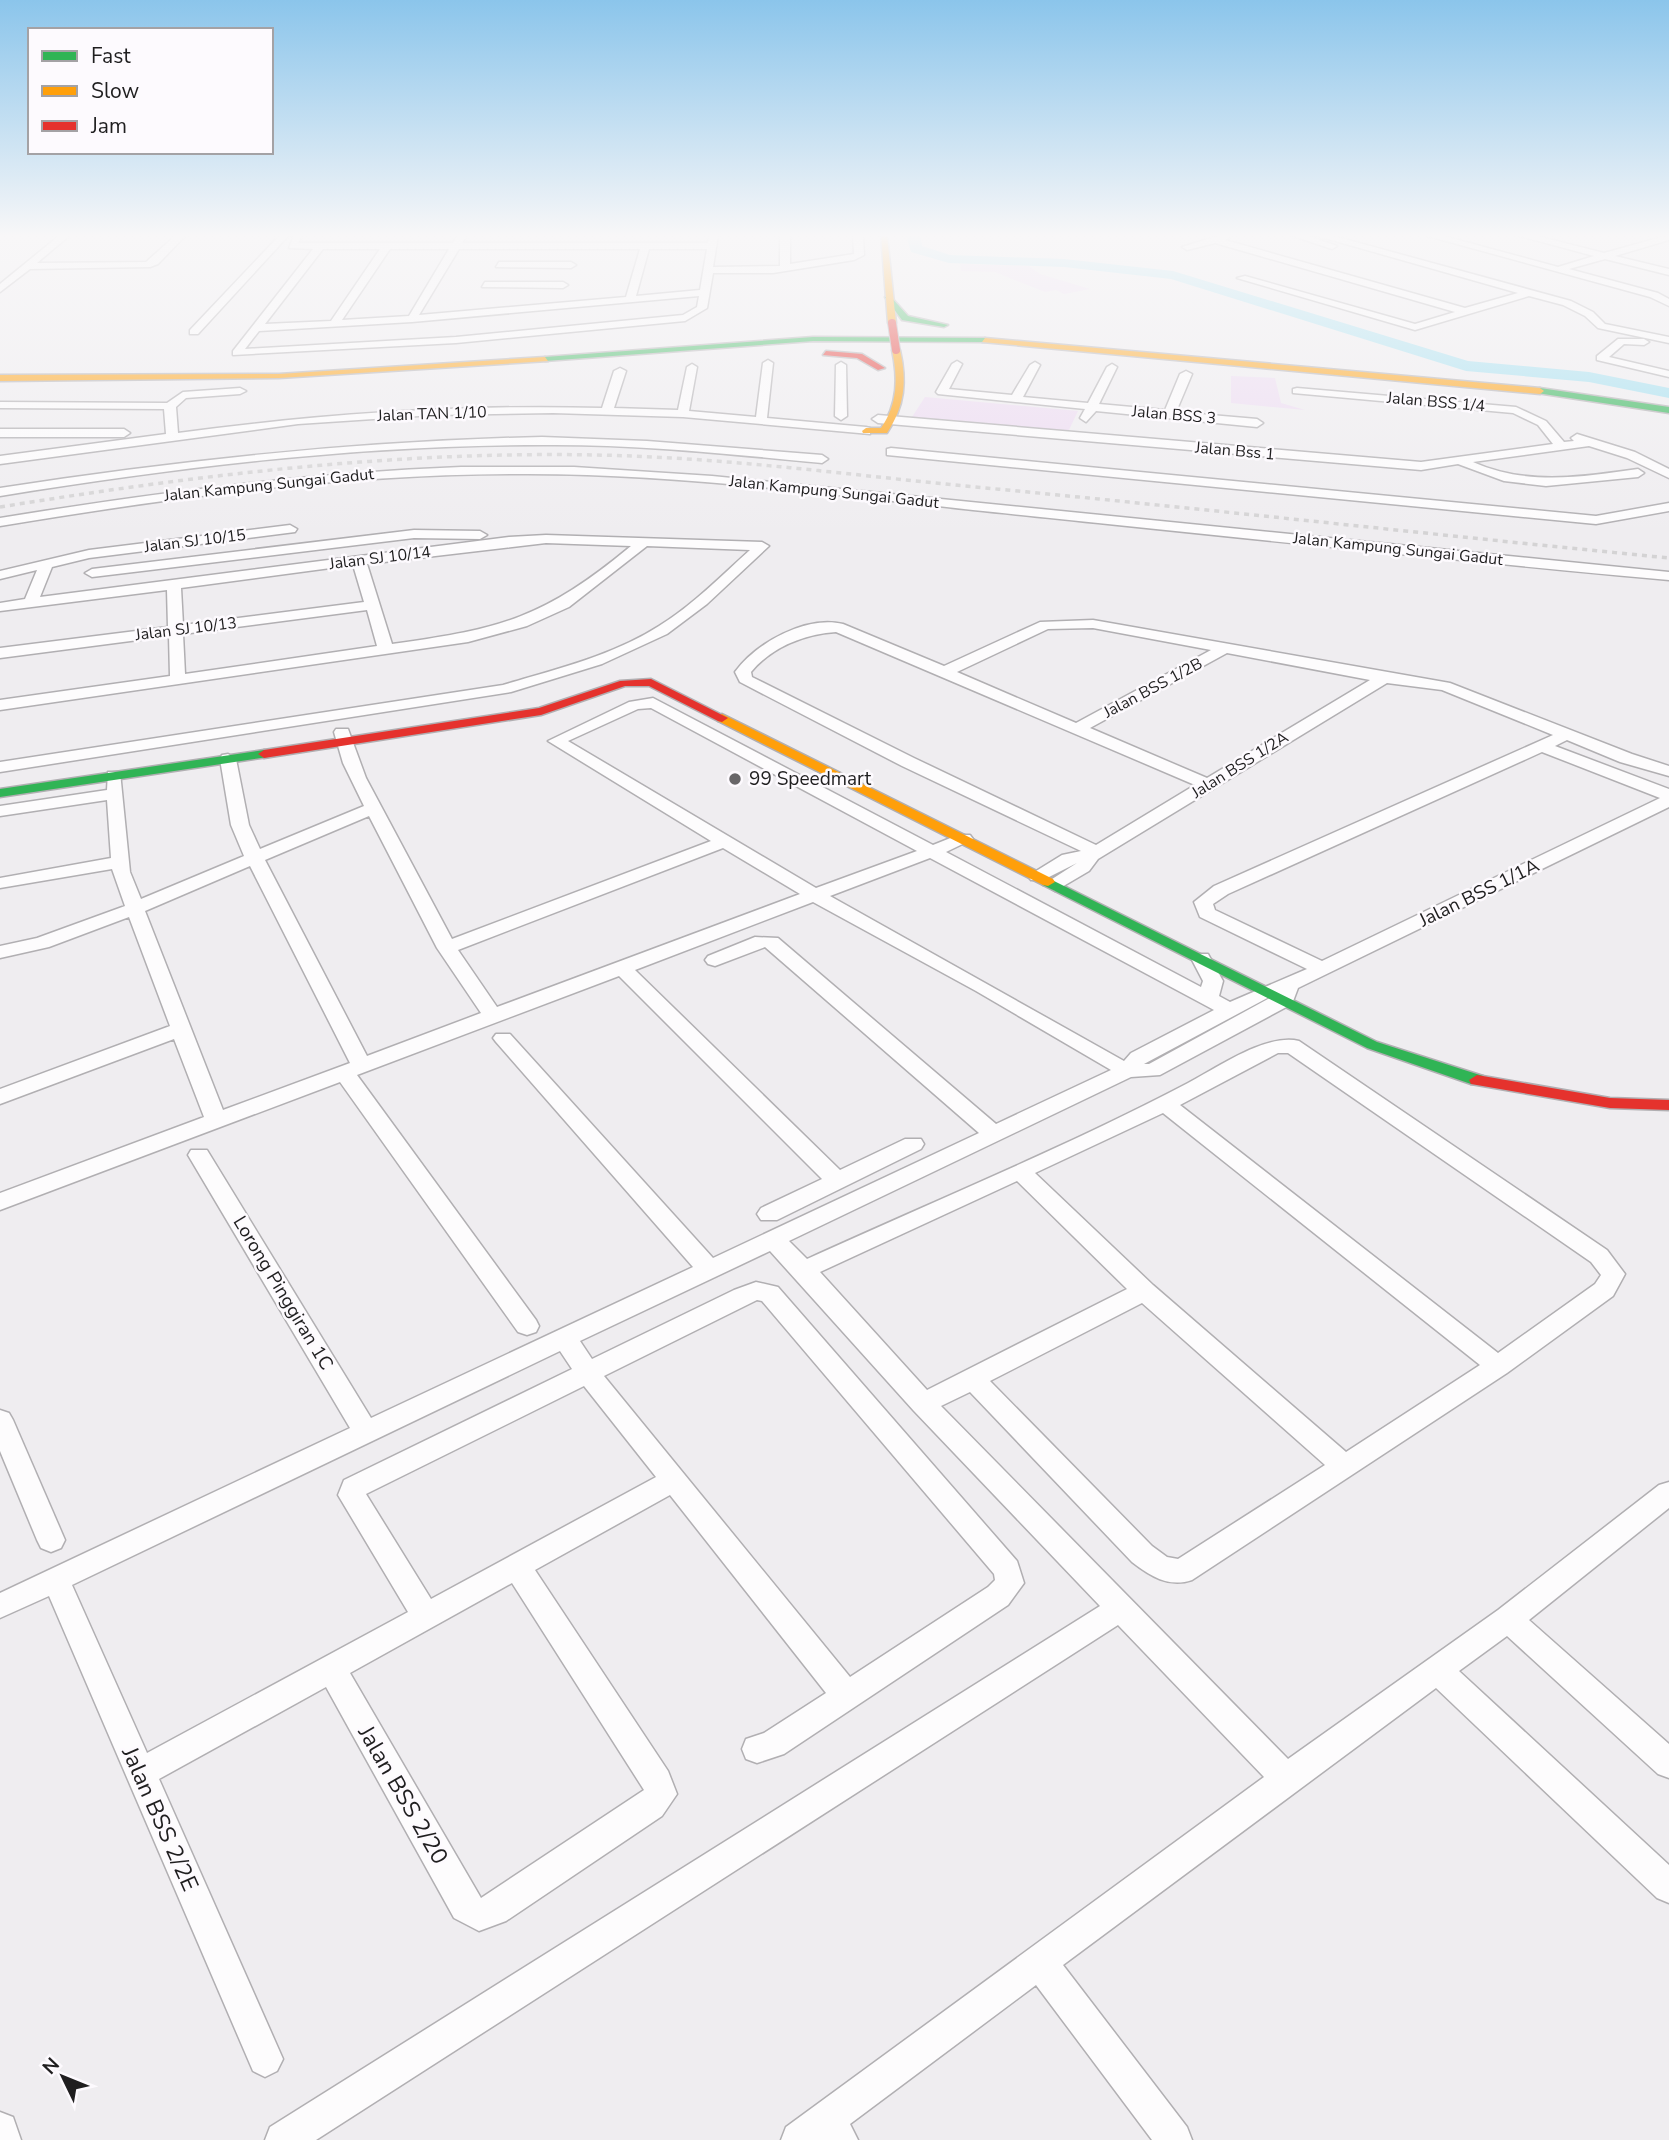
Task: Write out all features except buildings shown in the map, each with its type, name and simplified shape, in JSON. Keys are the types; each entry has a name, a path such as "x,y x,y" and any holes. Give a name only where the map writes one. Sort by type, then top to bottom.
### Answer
{"main road":[{"path":"418,363 715,335"},
{"path":"0,375 218,371 418,363 859,335"},
{"path":"886,335 890,350 901,369 902,401 886,419"},
{"path":"933,335 1274,360 1563,386 1667,408"},
{"path":"1033,335 1274,360"},
{"path":"441,367 762,342 887,338 1001,342 1498,384 1667,408"},
{"path":"866,431 884,431 885,394 881,368 890,350"},
{"path":"0,375 229,376 890,350 954,358"},
{"path":"788,352 859,356 881,368"},
{"path":"901,369 917,355 1317,369"},
{"path":"0,793 114,785 228,759 532,701 628,672 655,671 1287,993 1383,1032 1478,1065 1606,1086 1669,1088"},
{"path":"0,782 541,710 624,683 651,681 964,839 1053,876 1201,958 1266,990"},
{"path":"1287,993 1372,1045 1474,1080 1610,1103 1669,1105"}],"street":[{"path":"252,335 237,353 509,335"},
{"path":"1643,335 1669,340"},
{"path":"1669,346 1626,340 1601,357 1608,362 1669,374"},
{"name":"Jalan BSS 3","path":"954,358 942,392 1257,423"},
{"path":"761,421 768,363"},
{"path":"841,365 841,416"},
{"path":"1015,400 1035,365"},
{"path":"683,414 692,367"},
{"path":"1076,437 1112,367"},
{"path":"607,411 620,371"},
{"path":"1169,415 1186,374"},
{"path":"0,405 170,406 183,395 240,391"},
{"name":"Jalan BSS 1/4","path":"1297,391 1505,408 1533,419 1558,440 1559,446"},
{"path":"0,433 172,432 170,406"},
{"name":"Jalan TAN 1/10","path":"0,460 172,432 298,420 434,412 607,411 683,414 697,432 761,421 866,431"},
{"name":"Jalan Bss 1","path":"886,419 1134,442 1421,476 1458,460 1591,442"},
{"path":"0,492 121,472 272,453 410,445 542,442 697,432 822,459"},
{"path":"1550,432 1631,455 1669,474"},
{"path":"1120,474 1134,442"},
{"path":"891,452 1565,518 1596,520 1669,507"},
{"path":"1458,460 1493,477 1555,493 1638,473"},
{"name":"Jalan Kampung Sungai Gadut","path":"0,522 145,497 305,478 414,472 579,470 822,490 1669,576"},
{"path":"1420,502 1421,476"},
{"path":"1555,493 1565,518"},
{"name":"Jalan SJ 10/15","path":"0,575 100,553 290,529"},
{"path":"92,573 414,534 500,536 526,540"},
{"name":"Jalan SJ 10/14","path":"0,607 526,540 762,546 681,618 660,631 583,665 506,689 0,767"},
{"path":"0,705 468,638 534,620 588,589 644,542"},
{"path":"279,550 282,571"},
{"path":"83,597 100,553"},
{"path":"359,561 386,650"},
{"path":"31,603 47,563"},
{"path":"174,585 178,679"},
{"name":"Jalan SJ 10/13","path":"0,653 371,605"},
{"path":"946,671 1045,625 1068,622 1093,624 1384,678 1445,686 1669,771"},
{"path":"1094,854 746,679 743,672 748,664 790,637 821,627 848,630 1207,785"},
{"name":"Jalan BSS 1/2B","path":"1078,728 1228,648"},
{"name":"Jalan BSS 1/2A","path":"1053,876 1068,859 1094,854 1384,678"},
{"path":"1127,1071 983,987 814,895 556,741 635,705 653,704 1228,1009"},
{"path":"1323,969 1207,913 1203,902 1221,890 1568,734"},
{"path":"343,737 373,808 419,903 468,984 492,1014"},
{"path":"1541,746 1669,795"},
{"path":"228,759 240,825 352,1068 527,1326"},
{"path":"0,811 114,785 120,862 128,894 136,908 216,1121"},
{"name":"Jalan BSS 1/1A","path":"1287,993 1323,969 1669,800"},
{"path":"0,953 42,943 136,908 373,808"},
{"path":"0,1202 492,1014 814,895 926,850 964,839"},
{"path":"447,947 726,841"},
{"path":"0,883 120,862"},
{"path":"715,960 762,941 771,942 993,1134"},
{"path":"1201,958 1213,981 1208,999"},
{"path":"621,967 836,1180"},
{"path":"1127,1071 1138,1058 1266,990 1287,993"},
{"path":"771,1227 993,1134 1127,1071 1153,1070 1287,993"},
{"path":"0,1097 182,1029"},
{"path":"503,1038 709,1269"},
{"path":"804,1270 1165,1104 1274,1047 1292,1046 1599,1256 1613,1274 1604,1290 1498,1366 1182,1572 1160,1568 1142,1554 972,1378"},
{"path":"1165,1104 1498,1366"},
{"path":"0,1606 709,1269 836,1180 913,1144"},
{"name":"Lorong Pinggiran 1C","path":"198,1156 366,1432"},
{"path":"1019,1170 1143,1291 1345,1467"},
{"path":"771,1227 804,1270 923,1404 1286,1778"},
{"path":"427,1617 352,1495 354,1488 586,1371 743,1296 756,1291 769,1293 1007,1569 1010,1583 998,1596 773,1744 757,1749"},
{"path":"923,1404 1143,1291"},
{"path":"565,1338 586,1371 845,1695"},
{"path":"0,1420 51,1540"},
{"path":"139,1774 674,1480"},
{"path":"822,2133 1039,1961 1286,1778 1508,1619 1669,1493"},
{"name":"Jalan BSS 2/20","path":"332,1670 467,1907 479,1915 517,1894 651,1805 661,1794 657,1781 517,1567"},
{"name":"Jalan BSS 2/2E","path":"56,1580 265,2059"},
{"path":"283,2140 1121,1608"},
{"path":"1508,1619 1669,1764"},
{"path":"1437,1670 1669,1886"},
{"path":"1039,1961 1174,2140"},
{"path":"0,2130 3,2140"}],"shaded area":[{"path":"1231,376 1275,378 1281,403 1305,410 1231,403"},
{"path":"925,397 1078,411 1068,432 912,417"}],"waterway":[{"path":"1366,335 1466,366 1589,377 1669,393"}],"railway":[{"path":"0,507 222,475 371,461 520,455 641,456 780,467 1669,558"}],"traffic: fast":[{"path":"545,359 813,339 985,340"},
{"path":"1540,391 1669,410"},
{"path":"0,793 264,754"},
{"path":"1048,882 1372,1045 1477,1080"}],"traffic: slow":[{"path":"985,340 1540,391"},
{"path":"866,431 884,431 895,412 901,382 896,350"},
{"path":"0,378 279,376 545,359"},
{"path":"722,718 1048,882"}],"traffic: jam":[{"path":"894,335 896,350"},
{"path":"826,353 859,356 881,368"},
{"path":"264,754 541,711 624,683 651,682 722,718"},
{"path":"1477,1080 1610,1103 1669,1105"}],"place":[{"name":"99 Speedmart","path":"735,779"}]}
